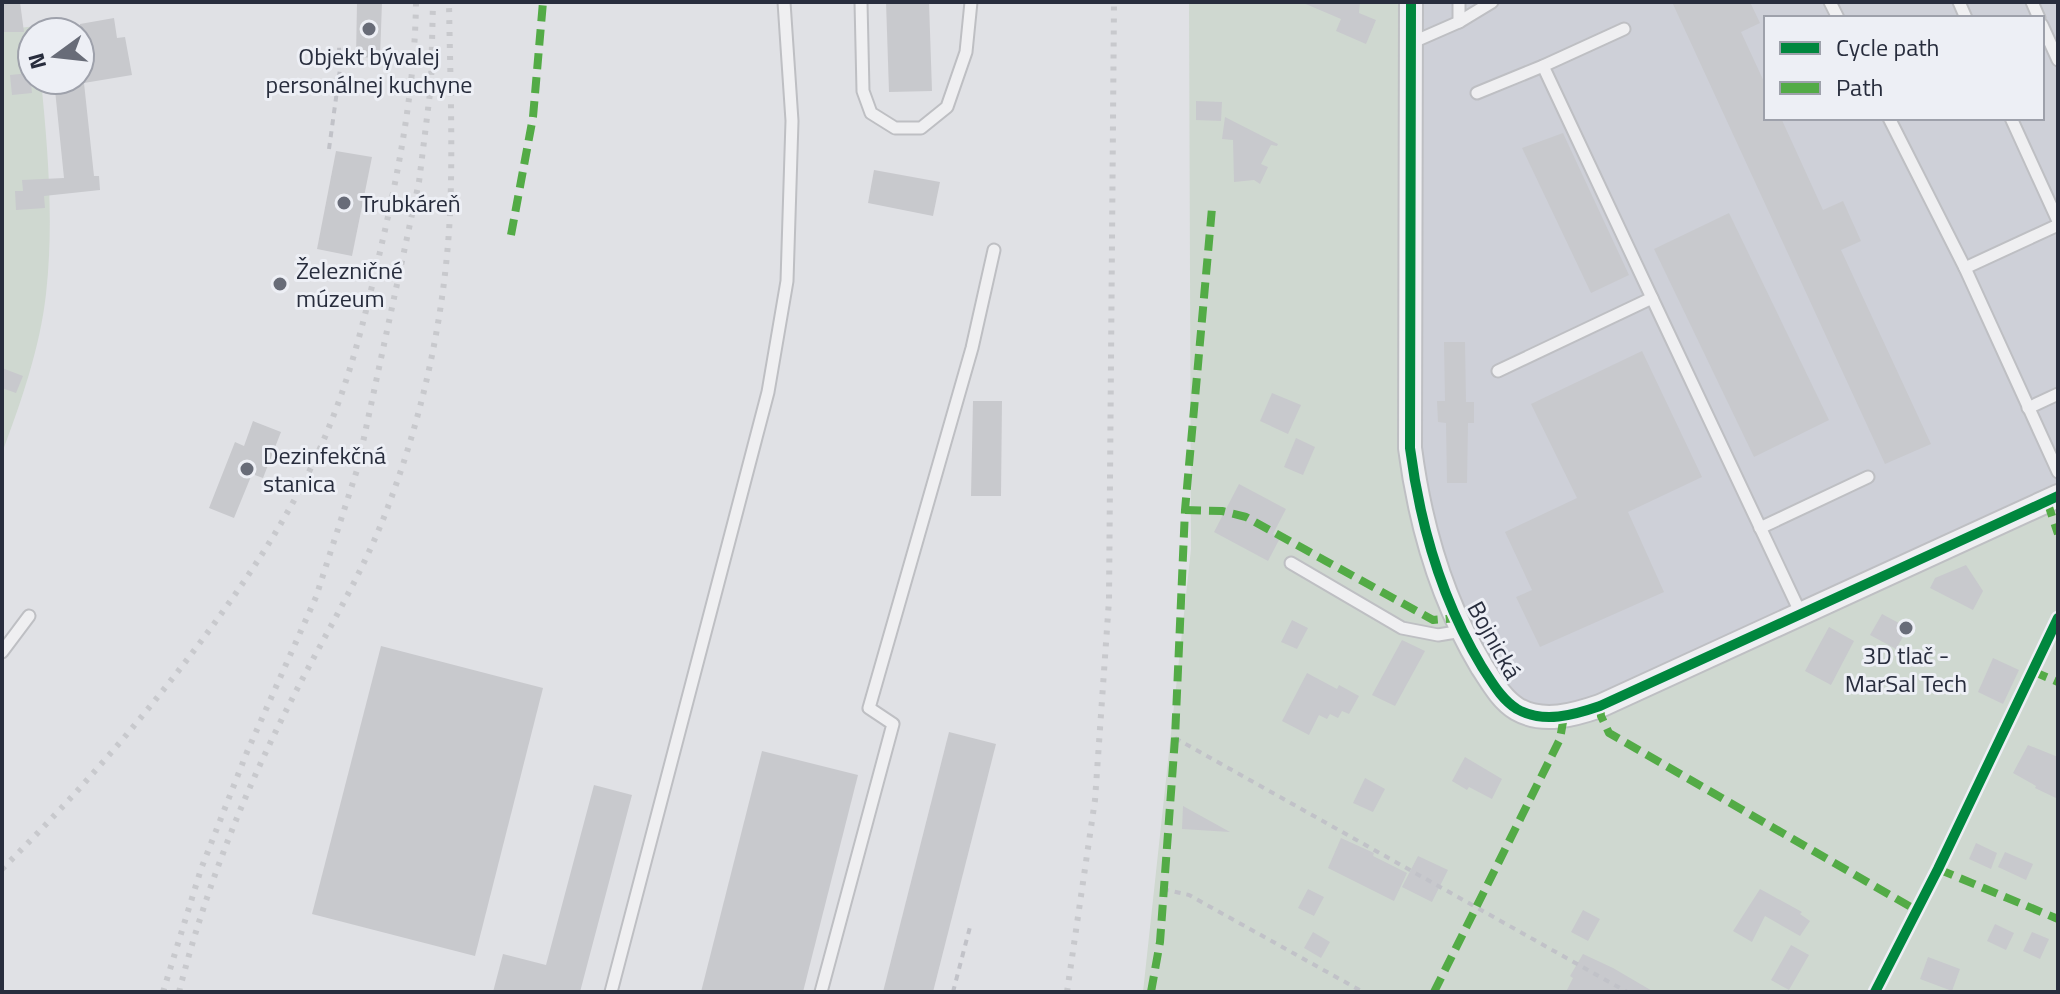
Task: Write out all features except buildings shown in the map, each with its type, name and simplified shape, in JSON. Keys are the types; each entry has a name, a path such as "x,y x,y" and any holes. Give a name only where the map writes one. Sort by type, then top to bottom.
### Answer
{"street":[{"name":"Bojnická","path":"1411,2 1410,448 1416,497 1429,548 1462,631 1495,688 1516,708 1538,715 1564,716 1600,706 2058,496"}],"lane":[{"path":"611,992 768,392 787,281 792,121 784,2"},
{"path":"861,2 863,91 871,113 895,128 921,128 947,107 966,52 971,2"},
{"path":"1459,2 1459,22"},
{"path":"1411,43 1459,22 1492,2"},
{"path":"1477,93 1624,29"},
{"path":"2044,29 2058,60"},
{"path":"1543,66 1801,614"},
{"path":"1890,120 1965,268 2058,472"},
{"path":"1965,268 2058,223 2012,120"},
{"path":"821,992 893,724 869,708 972,348 994,250"},
{"path":"1498,371 1652,298"},
{"path":"2028,408 2058,394"},
{"path":"1760,528 1868,477"},
{"path":"1291,563 1402,628 1438,635 1462,631"},
{"path":"2,652 29,616"}],"path":[{"path":"329,149 340,69 339,46"},
{"path":"1175,738 1627,992"},
{"path":"1163,889 1189,895 1363,992"},
{"path":"953,992 971,923"}],"shaded area":[{"path":"1189,2 1404,2 1410,499 1496,697 1578,718 2058,506 2058,992 1143,992 1191,549"},
{"path":"1404,2 2058,2 2058,493 1577,718 1496,697 1410,499"},
{"path":"16,28 16,96 43,96 50,240 43,314 34,355 2,453 2,30"}],"railway":[{"path":"2,869 108,756 158,697 241,586 306,479 340,399 368,303 402,145 410,88 416,2"},
{"path":"163,992 201,869 247,752 316,597 357,470 419,182 431,85 433,2"},
{"path":"179,992 201,916 242,806 274,734 368,554 413,433 438,325 447,251 451,161 449,2"},
{"path":"1067,992 1095,800 1109,600 1114,2"}],"marked path":[{"path":"511,235 533,117 543,2"},
{"path":"1151,992 1160,942 1175,738 1185,510 1212,208"},
{"path":"2047,501 2058,534"},
{"path":"1185,510 1222,511 1246,517 1433,620 1456,618"},
{"path":"2032,671 2058,682"},
{"path":"1600,706 1609,733 1916,910"},
{"path":"1434,992 1560,739 1564,716"},
{"path":"1938,869 2058,919"}],"cycle path":[{"path":"1411,2 1410,448 1426,533 1444,588 1482,667 1511,705 1527,714 1548,717 1600,706 2058,496"},
{"path":"1875,992 1938,869 2058,618"}],"place":[{"name":"Objekt bývalej personálnej kuchyne","path":"369,29"},
{"name":"Trubkáreň","path":"344,203"},
{"name":"Železničné múzeum","path":"280,284"},
{"name":"Dezinfekčná stanica","path":"247,469"},
{"name":"3D tlač - MarSal Tech","path":"1906,628"}]}
